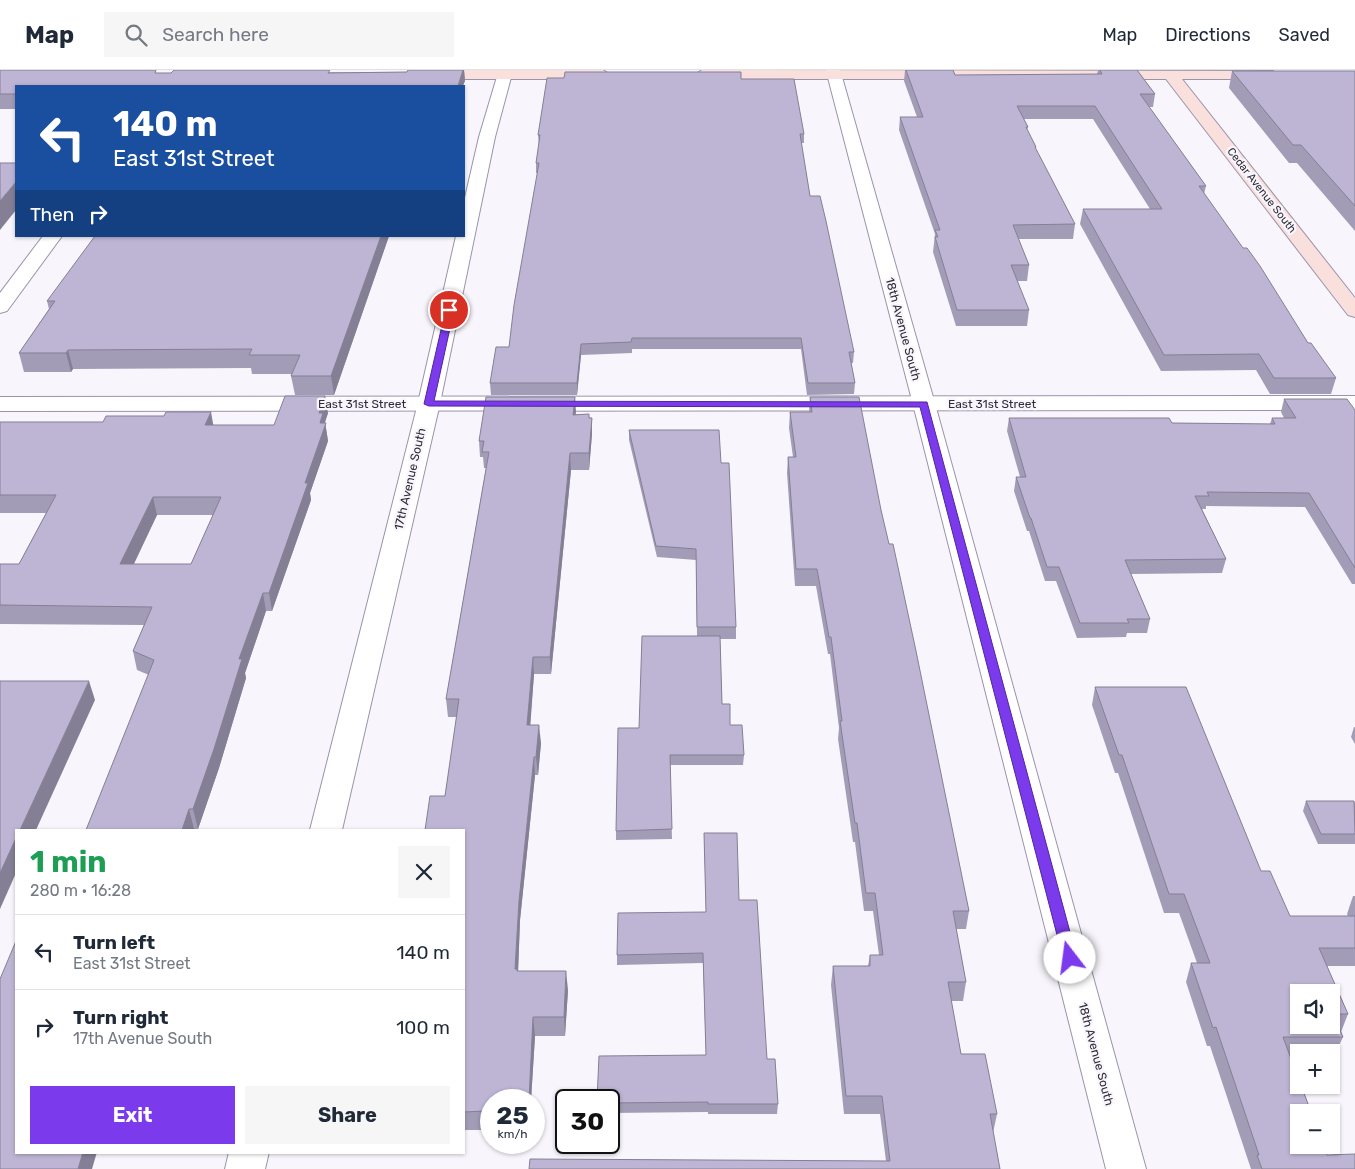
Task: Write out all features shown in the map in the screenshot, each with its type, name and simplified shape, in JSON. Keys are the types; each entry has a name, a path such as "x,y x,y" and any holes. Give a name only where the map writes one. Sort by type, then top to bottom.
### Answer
{"main road":[{"path":"414,74 506,72 618,74"},
{"path":"687,74 833,72 1286,74"},
{"name":"Cedar Avenue South","path":"1168,72 1355,311"}],"street":[{"name":"17th Avenue South","path":"326,829 429,404 487,137 506,72"},
{"name":"18th Avenue South","path":"833,72 924,404 1126,1169"},
{"path":"0,307 52,237"},
{"name":"East 31st Street","path":"0,404 1355,403"},
{"path":"245,1169 249,1154"}],"building":[{"path":"0,70 156,70 155,73 171,73 174,70 330,70 328,73 463,70 458,85 15,85 15,94 0,94"},
{"path":"906,70 953,70 955,75 1102,74 1100,70 1137,70 1155,94 1140,94 1206,186 1199,186 1243,248 1247,248 1260,266 1308,343 1311,343 1336,378 1274,378 1259,354 1164,355 1083,209 1162,209 1095,106 1017,106 1028,127 1026,127 1035,147 1075,224 1013,225 1029,265 1011,265 1029,310 957,310 935,237 938,237 935,230 940,230 900,117 923,117"},
{"path":"1232,71 1355,71 1355,206 1301,145 1293,145"},
{"path":"565,72 741,72 741,79 794,79 804,134 800,134 810,196 820,196 854,352 849,352 855,383 808,383 801,338 632,338 631,342 581,344 577,383 490,383 496,347 509,347 514,305 539,163 536,163 540,135 538,135 547,78 564,78"},
{"path":"0,163 15,163 15,183 0,201"},
{"path":"94,237 381,237 331,376 291,376 300,355 249,355 252,349 68,350 66,353 19,353 55,301 47,301"},
{"path":"285,396 325,396 319,413 323,413 320,423 326,423 305,483 308,483 269,593 263,593 239,659 242,659 214,749 193,809 189,809 182,829 86,829 154,660 133,651 152,607 0,605 0,564 19,564 56,495 0,495 0,422 103,422 106,416 164,416 166,412 211,412 205,425 274,425","holes":["153,497 221,497 191,564 120,564"]},
{"path":"486,397 575,397 573,415 589,414 589,418 592,418 589,453 570,453 550,657 533,657 527,725 539,725 519,901 515,969 517,971 566,971 564,1017 533,1017 530,1089 480,1089 480,1111 465,1112 465,829 425,829 430,796 445,796 459,699 446,699 489,452 482,452 484,441 479,441"},
{"path":"810,397 859,397 881,510 889,544 893,544 916,651 969,911 953,911 966,982 948,982 961,1054 985,1054 997,1114 990,1114 1000,1169 529,1169 530,1159 890,1161 882,1096 846,1096 833,966 870,966 870,955 883,955 875,893 866,893 857,823 855,823 840,721 842,721 831,637 829,637 817,569 796,569 788,457 796,457 790,412 812,412"},
{"path":"1284,399 1347,399 1355,410 1355,568 1309,493 1207,492 1209,496 1195,496 1226,559 1125,560 1150,619 1127,619 1129,623 1080,623 1059,567 1047,567 1030,518 1016,477 1026,477 1009,418 1169,418 1172,423 1275,424 1272,418 1296,418"},
{"path":"629,430 719,430 721,463 729,463 736,627 697,627 696,549 656,546"},
{"path":"642,636 720,636 722,704 730,704 730,725 742,725 744,755 670,755 672,829 616,831 618,728 639,728"},
{"path":"0,681 89,681 20,829 15,829 15,840 0,873"},
{"path":"1095,687 1186,687 1261,871 1270,871 1290,916 1355,916 1355,948 1319,948 1335,984 1290,984 1290,1034 1340,1034 1340,1030 1343,1037 1283,1037 1290,1056 1290,1094 1304,1094 1308,1104 1290,1104 1290,1154 1355,1154 1355,1169 1262,1169 1216,1027 1213,1028 1191,963 1210,963 1184,894 1169,894 1122,755 1119,755"},
{"path":"1306,801 1354,801 1355,834 1321,834"},
{"path":"704,833 737,833 739,900 757,900 767,1059 775,1059 778,1104 708,1104 708,1102 620,1103 620,1089 598,1089 599,1056 706,1055 703,953 617,955 618,913 706,912"},
{"path":"15,943 15,1154 82,1154 78,1169 0,1169 0,979"},
{"path":"1340,996 1348,1014 1340,1014"}],"route":[{"path":"449,310 429,404 924,404 1070,958"}]}
